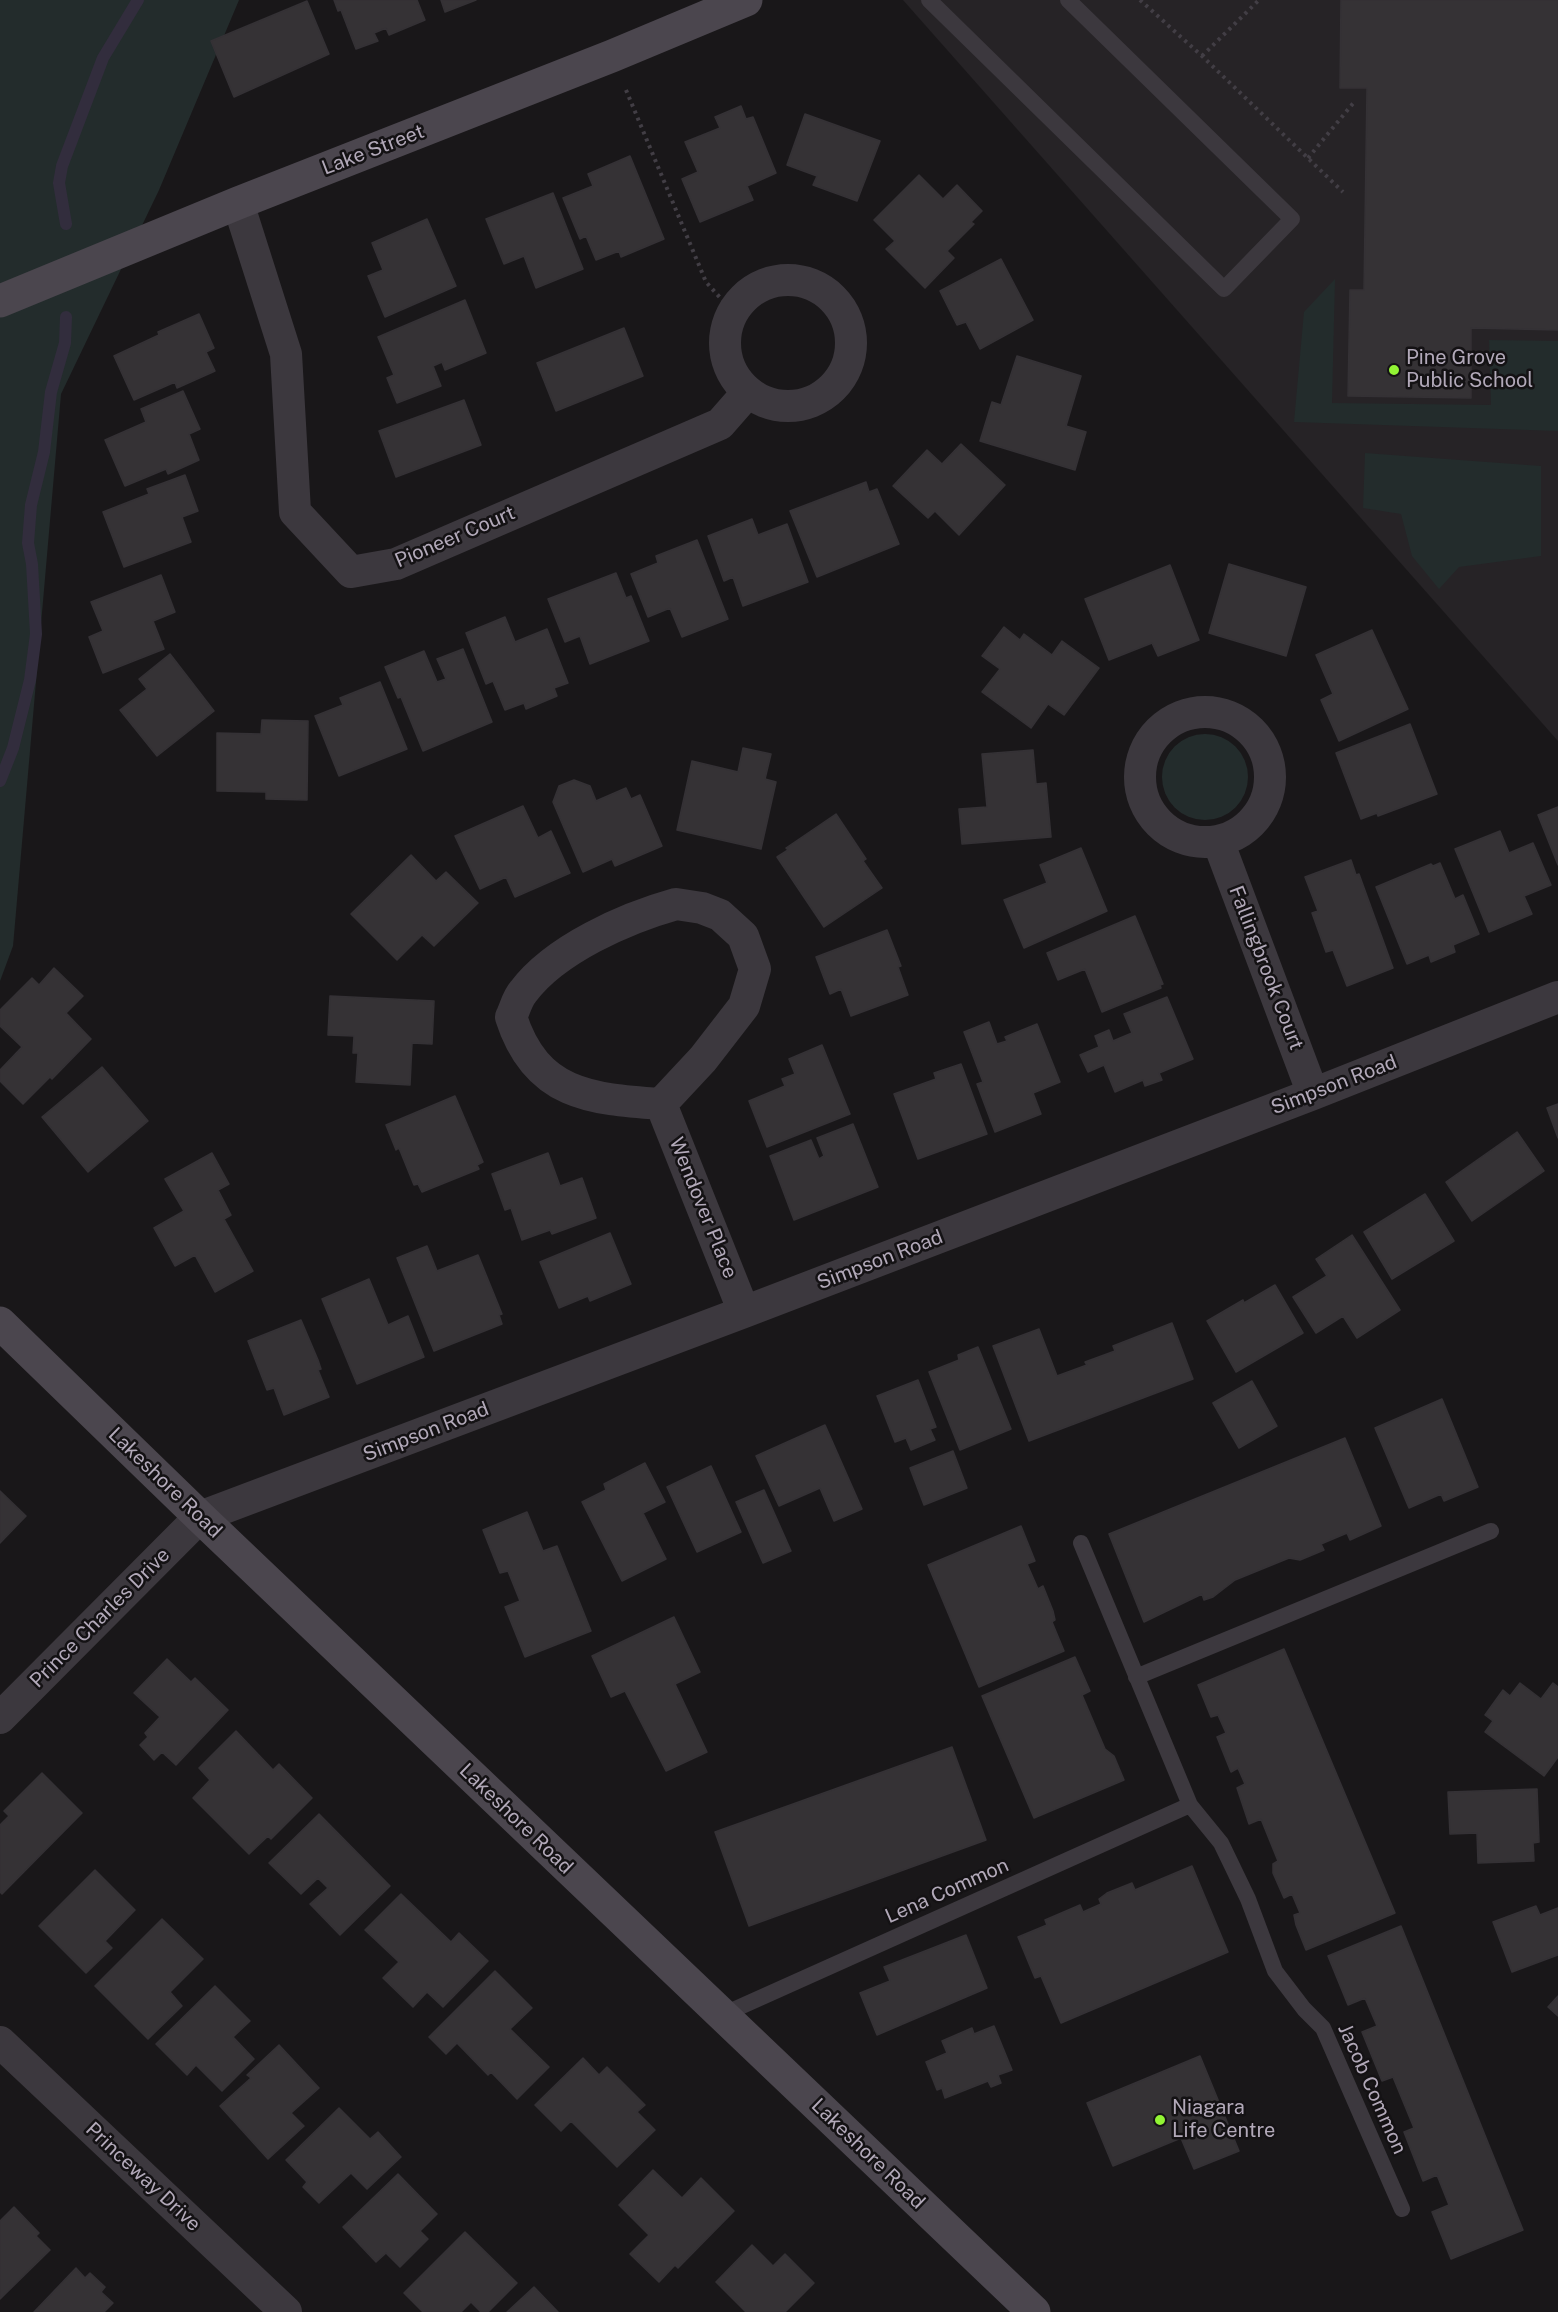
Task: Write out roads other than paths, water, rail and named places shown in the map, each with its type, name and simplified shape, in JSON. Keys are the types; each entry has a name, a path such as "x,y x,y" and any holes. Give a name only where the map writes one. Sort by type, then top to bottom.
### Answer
{"main road":[{"name":"Lake Street","path":"0,301 238,203 612,56 746,0"},
{"name":"Lakeshore Road","path":"0,1323 200,1517 1034,2312"}],"street":[{"name":"Pioneer Court","path":"238,203 286,354 295,512 351,572 396,564 720,424 748,392"},
{"path":"790,280 808,284 824,292 837,305 847,321 851,339 849,357 843,374 832,389 817,400 799,406 782,406 763,402 748,392 735,379 727,362 724,344 733,312 743,299 757,288 772,282 790,280"},
{"path":"1194,712 1217,712 1238,720 1255,734 1267,754 1270,776 1267,798 1256,818 1239,833 1218,841 1197,842 1178,836 1161,824 1148,808 1141,788 1140,768 1146,748 1158,731 1174,719 1194,712"},
{"name":"Fallingbrook Court","path":"1218,841 1313,1094"},
{"path":"676,904 702,908 720,915 743,936 754,969 744,1006 704,1059 661,1104 586,1095 555,1081 534,1062 518,1040 511,1017 521,994 539,973 608,929 643,914 676,904"},
{"name":"Simpson Road","path":"200,1517 744,1312 1313,1094 1558,997"},
{"name":"Wendover Place","path":"661,1104 744,1312"},
{"name":"Prince Charles Drive","path":"0,1718 200,1517"},
{"name":"Princeway Drive","path":"0,2042 286,2312"}],"lane":[{"path":"929,0 1224,289 1292,219 1068,0"},
{"path":"1136,1677 1491,1531"},
{"name":"Jacob Common","path":"1080,1543 1190,1805 1221,1843 1248,1899 1275,1971 1304,2009 1323,2028 1402,2209"},
{"name":"Lena Common","path":"722,2015 1190,1805"}],"waterway":[{"path":"66,224 59,183 62,166 103,58 138,0"},
{"path":"0,781 13,748 30,680 36,634 32,564 28,543 31,505 44,452 51,392 65,343 66,317"}],"place":[{"name":"Pine Grove Public School","path":"1394,370"},
{"name":"Niagara Life Centre","path":"1160,2120"}]}
